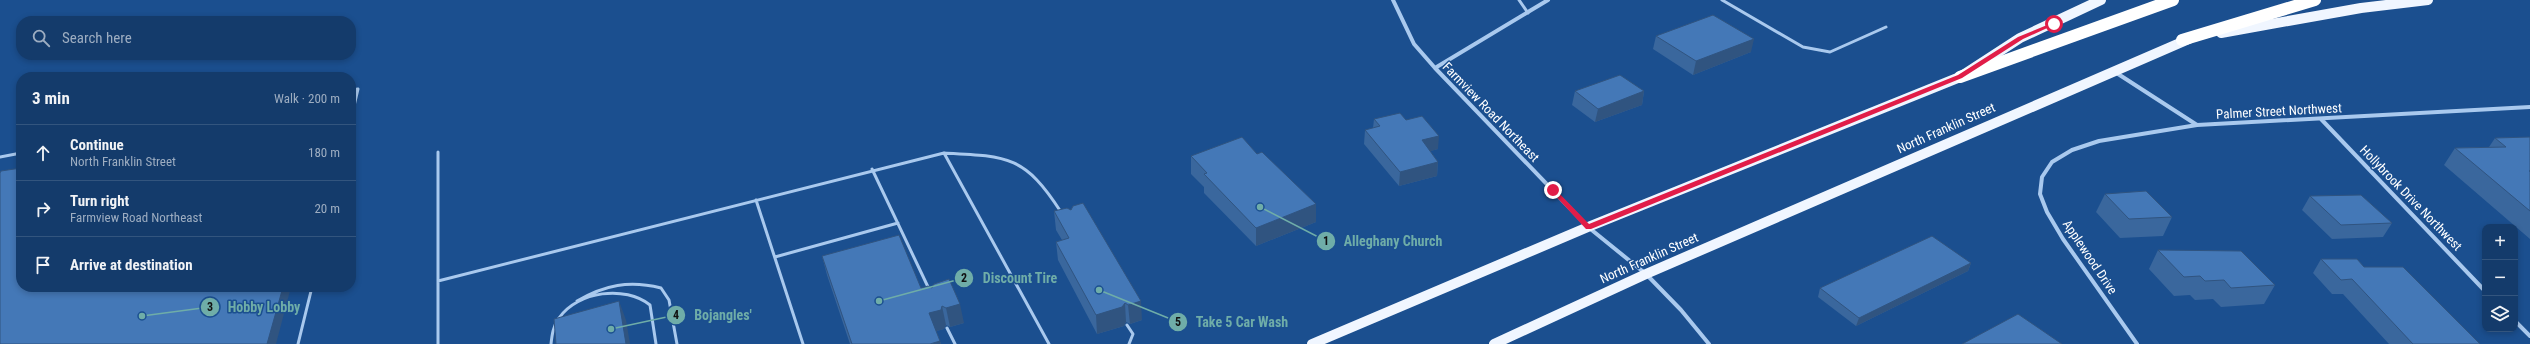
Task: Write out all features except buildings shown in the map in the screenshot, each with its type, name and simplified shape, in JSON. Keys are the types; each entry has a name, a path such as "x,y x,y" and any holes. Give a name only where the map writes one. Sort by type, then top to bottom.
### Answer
{"highway":[{"path":"1960,77 2173,0"},
{"path":"2182,40 2315,0"}],"main road":[{"path":"1312,344 1588,227 1960,77 2020,38 2054,24 2101,0"},
{"name":"North Franklin Street","path":"1494,344 1646,274 2182,40 2361,8 2428,0"}],"street":[{"name":"Farmview Road Northeast","path":"1393,0 1414,44 1435,68 1588,227 1646,274 1681,310 1709,344"},
{"path":"1435,68 1548,0"},
{"path":"2112,71 2138,84 2197,125"},
{"name":"Palmer Street Northwest","path":"2042,177 2052,162 2072,150 2099,141 2197,125 2530,107"},
{"name":"Hollybrook Drive Northwest","path":"2321,119 2414,219 2482,288"},
{"name":"Applewood Drive","path":"2042,177 2040,194 2047,212 2063,239 2137,344"},
{"path":"2518,324 2530,336"}],"lane":[{"path":"1519,0 1528,13"},
{"path":"1722,0 1803,47 1814,51 1830,52 1886,27"},
{"path":"356,89 358,88 356,97"},
{"path":"438,152 438,344"},
{"path":"438,281 872,169 944,153 984,156 1009,161 1026,169 1037,178 1063,214"},
{"path":"944,153 1049,344"},
{"path":"0,157 16,154"},
{"path":"872,169 932,297"},
{"path":"756,200 803,344"},
{"path":"775,257 898,223"},
{"path":"551,344 551,334 558,318 572,304 595,290 618,283 641,282 661,288 669,300 677,344"},
{"path":"298,344 311,292"},
{"path":"572,304 598,296 613,294 639,297 650,305 656,344"},
{"path":"1127,324 1133,334 1129,344"},
{"path":"947,328 954,344"}],"place":[{"name":"Alleghany Church","path":"1260,207"},
{"name":"Take 5 Car Wash","path":"1099,290"},
{"name":"Discount Tire","path":"879,301"},
{"name":"Hobby Lobby","path":"142,316"},
{"name":"Bojangles'","path":"611,329"}],"route":[{"path":"1553,190 1588,227 1960,77 2020,38 2054,24"}]}
